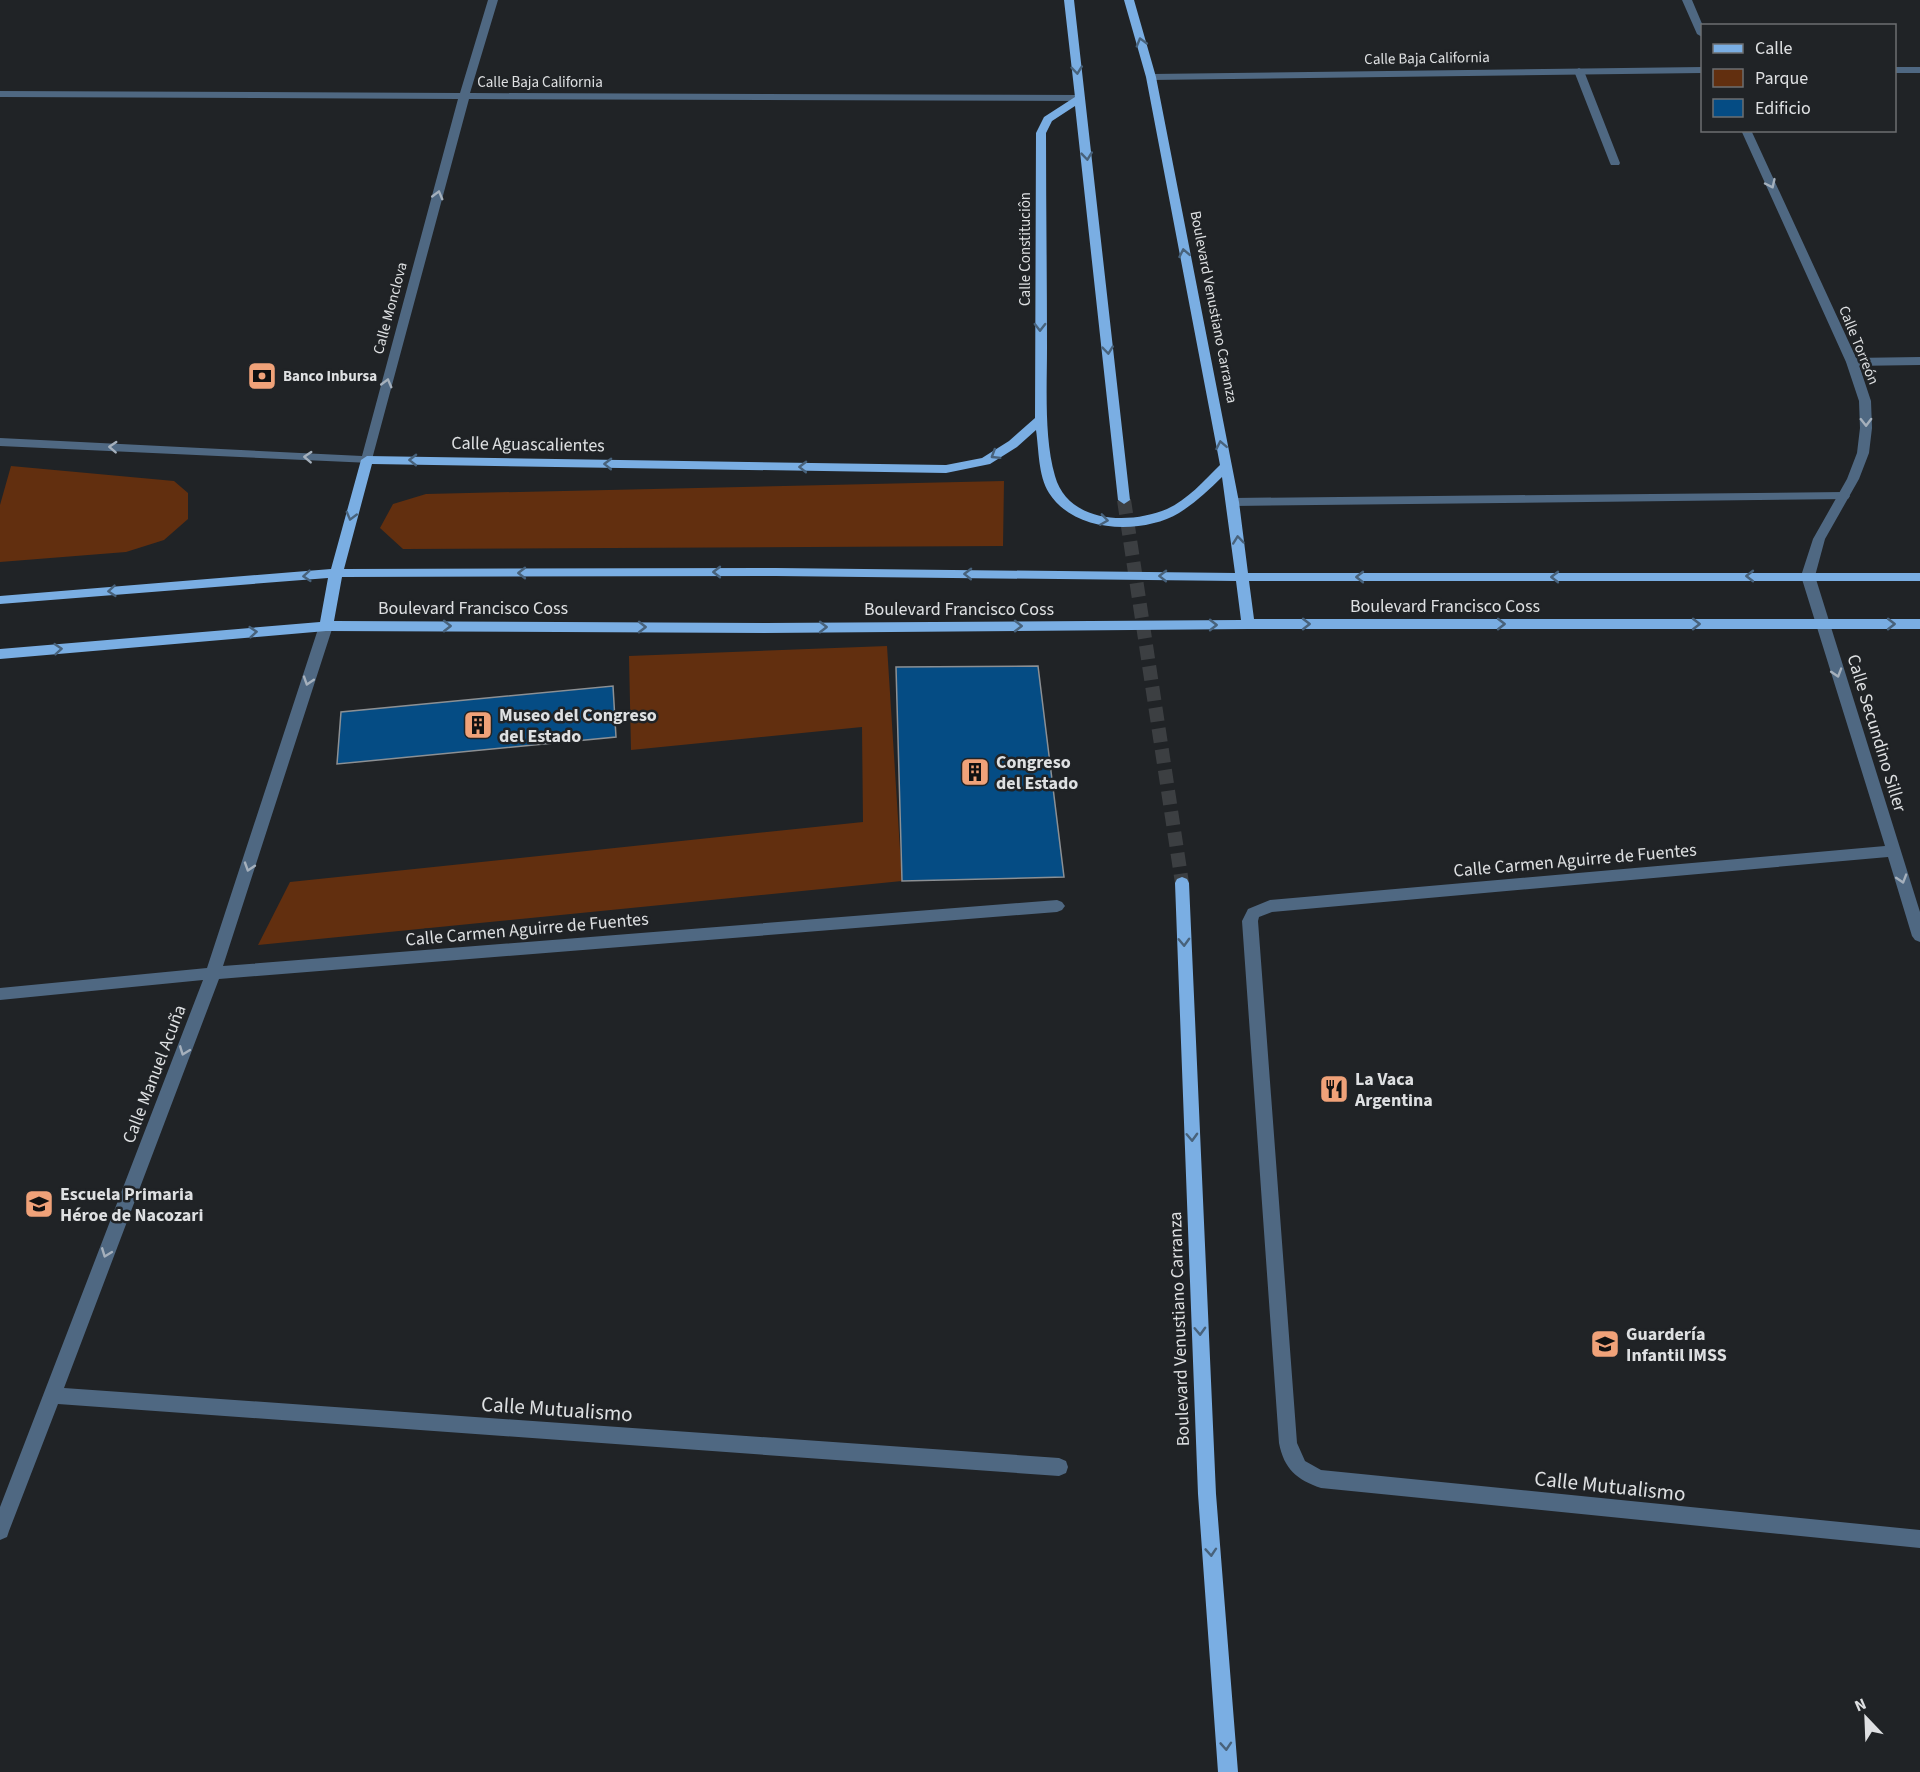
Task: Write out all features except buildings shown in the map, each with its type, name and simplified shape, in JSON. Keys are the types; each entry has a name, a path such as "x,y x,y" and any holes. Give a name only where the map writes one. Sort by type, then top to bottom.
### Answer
{"main road":[{"path":"1069,0 1125,500"},
{"name":"Boulevard Venustiano Carranza","path":"1129,0 1151,77 1233,502 1248,624"},
{"name":"Calle Constituciôn","path":"1080,98 1048,119 1041,133 1041,419 1048,475 1055,492 1072,509 1099,521 1136,523 1173,511 1200,492 1225,467"},
{"name":"Calle Aguascalientes","path":"367,460 946,469 986,461 1013,444 1041,419"},
{"name":"Calle Monclova","path":"326,626 336,573 367,460"},
{"name":"Boulevard Francisco Coss","path":"0,600 336,573 776,572 1242,577 1920,577"},
{"name":"Boulevard Francisco Coss","path":"0,654 326,626 776,628 1248,624 1920,624"},
{"name":"Boulevard Venustiano Carranza","path":"1182,883 1207,1494 1228,1772"}],"street":[{"name":"Calle Monclova","path":"367,460 464,97 493,0"},
{"path":"1687,0 1701,32"},
{"name":"Calle Baja California","path":"1151,77 1701,70"},
{"path":"1896,70 1920,70"},
{"path":"1579,71 1615,163"},
{"name":"Calle Baja California","path":"0,94 1080,98"},
{"name":"Calle Torreón","path":"1747,132 1852,362 1865,401 1866,428 1863,453 1844,496 1819,539 1808,576"},
{"path":"1852,362 1920,361"},
{"name":"Calle Aguascalientes","path":"0,442 367,460"},
{"path":"1233,502 1844,496"},
{"name":"Calle Secundino Siller","path":"1808,576 1920,936"},
{"name":"Calle Manuel Acuña","path":"0,1531 213,973 326,626"},
{"name":"Calle Carmen Aguirre de Fuentes","path":"1299,1469 1290,1457 1288,1443 1250,921 1253,913 1261,909 1894,851"},
{"name":"Calle Carmen Aguirre de Fuentes","path":"0,994 213,973 1057,906"},
{"name":"Calle Mutualismo","path":"52,1395 1059,1467"},
{"name":"Calle Mutualismo","path":"1299,1469 1308,1476 1321,1479 1920,1539"}],"green space":[{"path":"11,466 174,481 188,493 188,519 164,540 126,552 0,562 0,505"},
{"path":"1004,481 1003,546 403,549 380,528 393,504 426,494"},
{"path":"887,646 902,881 258,945 290,882 863,822 862,727 631,750 629,656"}],"tunnel":[{"path":"1124,500 1182,883"}],"place":[{"name":"Banco Inbursa","path":"262,376"},
{"name":"Museo del Congreso del Estado","path":"478,725"},
{"name":"Congreso del Estado","path":"975,772"},
{"name":"La Vaca Argentina","path":"1334,1089"},
{"name":"Escuela Primaria Héroe de Nacozari","path":"39,1204"},
{"name":"Guardería Infantil IMSS","path":"1605,1344"}]}
